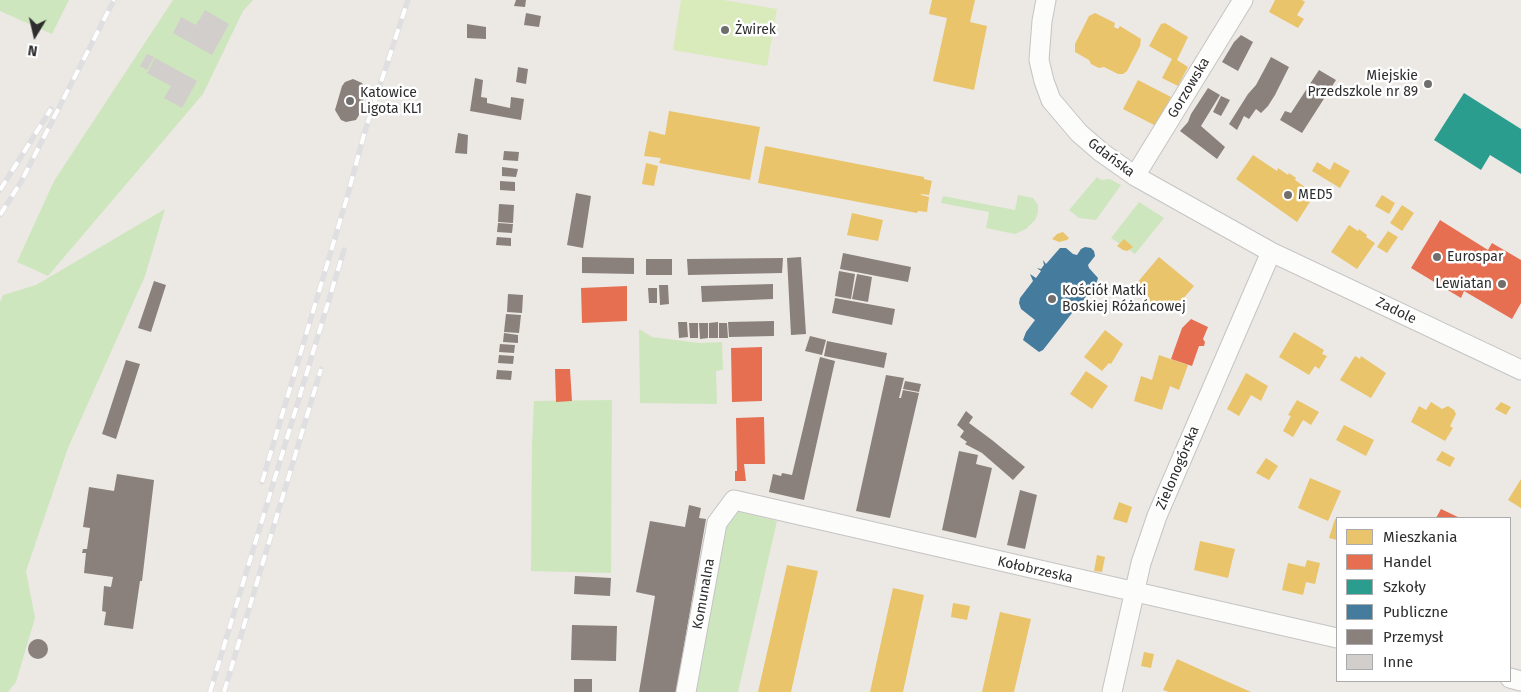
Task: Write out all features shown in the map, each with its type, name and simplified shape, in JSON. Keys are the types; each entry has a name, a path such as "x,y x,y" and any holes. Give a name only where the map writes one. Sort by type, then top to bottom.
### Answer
{"street":[{"name":"Gdańska","path":"1046,0 1042,21 1039,60 1044,81 1052,100 1079,133 1101,152 1135,176 1271,252"},
{"name":"Gorzowska","path":"1135,176 1243,0"},
{"name":"Zadole","path":"1271,252 1521,370"},
{"name":"Zielonogórska","path":"1112,692 1141,563 1157,516 1271,252"},
{"name":"Kołobrzeska","path":"734,500 1336,638"},
{"name":"Komunalna","path":"686,692 717,523 734,500"}],"green space":[{"path":"0,0 69,0 52,34 0,11"},
{"path":"173,0 253,0 243,11 203,94 48,276 17,262 54,181"},
{"name":"Żwirek","path":"681,0 723,0 777,9 767,66 673,50"},
{"path":"1097,177 1101,180 1110,179 1121,185 1096,220 1079,218 1069,210"},
{"path":"1018,195 1033,198 1038,205 1038,213 1035,220 1026,229 1015,234 986,228 989,212 941,203 943,196 1015,210"},
{"path":"1139,202 1164,218 1135,254 1111,238"},
{"path":"165,209 145,276 68,448 26,571 35,618 16,682 8,692 0,692 0,302 3,295 36,285"},
{"path":"639,329 652,337 699,343 722,342 723,370 716,371 717,404 640,403"},
{"path":"612,400 611,573 531,571 534,401"},
{"path":"736,511 777,521 738,692 696,692 722,526"}],"building: Mieszkania":[{"path":"932,0 975,0 970,22 987,26 974,90 933,81 947,18 929,14"},
{"path":"1275,0 1302,0 1305,2 1297,15 1304,19 1298,28 1269,12"},
{"path":"1095,13 1115,23 1114,27 1118,29 1120,26 1141,39 1140,46 1127,71 1123,74 1118,74 1104,67 1099,68 1075,52 1075,44 1089,16"},
{"path":"1165,23 1188,37 1177,60 1188,67 1178,86 1162,78 1172,59 1149,46 1161,24"},
{"path":"1138,80 1171,97 1156,126 1123,109"},
{"path":"669,111 760,127 750,180 659,163 661,158 644,156 649,131 665,135"},
{"path":"765,146 924,177 924,179 932,181 929,195 921,194 929,197 927,212 918,211 917,213 758,183"},
{"name":"MED5","path":"1253,155 1277,171 1278,168 1288,175 1289,173 1296,178 1295,180 1315,194 1297,222 1236,179"},
{"path":"1317,162 1330,170 1334,162 1350,171 1340,188 1312,171"},
{"path":"646,163 658,166 654,186 642,184"},
{"path":"1382,195 1395,203 1389,214 1375,206"},
{"path":"1402,205 1414,213 1402,231 1390,223"},
{"path":"852,213 883,220 878,241 847,235"},
{"path":"1349,225 1358,231 1359,229 1375,243 1357,269 1331,252"},
{"path":"1388,231 1398,237 1387,253 1377,247"},
{"path":"1063,232 1069,238 1067,240 1059,242 1052,239 1057,234"},
{"path":"1124,239 1133,247 1127,251 1117,246"},
{"path":"1159,257 1194,286 1170,314 1163,308 1161,311 1140,293 1142,290 1136,284"},
{"path":"1105,330 1123,344 1111,364 1109,363 1102,371 1084,357"},
{"path":"1294,332 1324,350 1322,354 1327,356 1319,369 1315,366 1309,375 1279,357"},
{"path":"1159,355 1188,365 1179,390 1170,386 1162,410 1134,401 1141,376 1152,380"},
{"path":"1355,356 1360,359 1361,356 1386,373 1371,398 1340,380"},
{"path":"1086,371 1108,386 1092,409 1070,394"},
{"path":"1246,373 1268,386 1261,401 1251,395 1239,416 1227,409"},
{"path":"1297,400 1319,412 1311,425 1303,420 1293,437 1283,431 1291,416 1288,415"},
{"path":"1431,402 1442,409 1448,406 1456,414 1450,426 1453,428 1445,441 1411,422 1419,406 1426,410"},
{"path":"1501,402 1511,407 1506,415 1495,409"},
{"path":"1344,425 1374,440 1366,456 1336,440"},
{"path":"1442,451 1455,458 1450,467 1436,460"},
{"path":"1266,458 1278,466 1269,480 1256,473"},
{"path":"1310,478 1341,491 1328,521 1298,508"},
{"path":"1521,479 1521,508 1508,500"},
{"path":"1119,502 1132,507 1127,523 1113,519"},
{"path":"1335,519 1336,540 1329,538"},
{"path":"1200,541 1235,549 1228,578 1194,570"},
{"path":"1097,555 1105,557 1102,572 1094,571"},
{"path":"1307,560 1320,563 1315,584 1306,582 1303,595 1282,590 1288,563 1305,567"},
{"path":"787,565 818,571 791,692 758,692"},
{"path":"893,588 924,595 903,692 870,692"},
{"path":"953,603 970,606 967,620 951,617"},
{"path":"1000,612 1031,619 1014,692 982,692"},
{"path":"1144,652 1154,654 1151,668 1141,666"},
{"path":"1177,659 1251,692 1169,692 1163,690"}],"building: Handel":[{"path":"1440,220 1488,250 1492,243 1521,260 1521,303 1512,319 1464,291 1461,298 1411,268"},
{"path":"627,286 627,321 582,323 581,288"},
{"path":"1191,319 1208,327 1203,339 1205,342 1204,346 1199,346 1192,366 1171,359 1182,328"},
{"path":"762,347 762,401 732,402 731,348"},
{"path":"555,369 570,369 572,401 556,402"},
{"path":"764,417 765,464 744,464 746,481 735,481 735,471 737,471 736,418"},
{"path":"1441,509 1458,517 1437,517"}],"building: Szkoły":[{"path":"1464,93 1521,129 1521,174 1490,155 1481,170 1434,140"}],"building: Publiczne":[{"name":"Kościół Matki Boskiej Różańcowej","path":"1085,247 1091,248 1094,251 1095,256 1088,265 1098,278 1096,284 1082,302 1083,307 1080,304 1075,310 1077,312 1072,313 1043,350 1039,352 1023,340 1026,332 1035,320 1021,309 1019,303 1020,298 1033,281 1030,274 1036,278 1041,271 1037,268 1041,269 1044,265 1043,260 1046,264 1060,248 1066,248 1077,255"}],"building: Przemysł":[{"path":"516,0 526,0 525,7 514,6"},
{"path":"526,13 541,16 539,27 524,25"},
{"path":"467,24 486,27 486,39 467,38"},
{"path":"1241,35 1253,42 1238,71 1222,62 1234,42"},
{"path":"1271,57 1289,67 1268,106 1261,113 1256,109 1249,119 1244,116 1237,130 1229,124 1256,85"},
{"path":"518,67 528,69 526,84 516,82"},
{"path":"1319,70 1336,80 1302,133 1280,120 1285,111 1291,113"},
{"path":"475,78 483,80 481,97 487,98 487,103 510,108 511,97 524,99 521,120 470,111"},
{"name":"Katowice Ligota KL1","path":"353,79 362,83 366,90 356,120 346,122 341,120 335,110 342,86 345,82"},
{"path":"1208,88 1220,95 1201,126 1225,147 1217,159 1180,131 1188,122"},
{"path":"1221,96 1230,100 1221,116 1213,112"},
{"path":"458,133 468,135 467,154 455,153"},
{"path":"504,151 519,152 518,161 503,160"},
{"path":"502,167 518,169 516,177 502,176"},
{"path":"500,181 515,182 515,191 500,190"},
{"path":"576,193 591,196 583,248 567,245"},
{"path":"499,204 514,205 513,223 498,222"},
{"path":"498,223 513,224 512,233 497,232"},
{"path":"497,237 511,238 511,246 496,245"},
{"path":"843,253 911,267 908,282 840,269"},
{"path":"582,257 634,258 634,274 582,273"},
{"path":"801,257 806,334 791,335 787,258"},
{"path":"783,258 782,273 688,275 687,259"},
{"path":"646,259 672,259 672,275 646,275"},
{"path":"839,271 855,274 851,299 835,296"},
{"path":"857,274 872,277 868,302 852,299"},
{"path":"154,281 166,285 151,332 138,328"},
{"path":"773,284 773,299 702,302 701,286"},
{"path":"659,285 668,285 669,304 660,305"},
{"path":"648,288 657,288 657,303 649,303"},
{"path":"508,294 523,295 522,313 507,312"},
{"path":"835,298 895,309 892,325 832,313"},
{"path":"506,314 521,315 519,333 504,332"},
{"path":"774,321 774,336 729,337 728,322"},
{"path":"678,322 687,322 688,337 679,338"},
{"path":"718,322 718,338 709,338 709,323"},
{"path":"689,323 698,323 698,338 690,338"},
{"path":"699,323 708,323 708,338 700,339"},
{"path":"719,323 727,323 728,338 719,338"},
{"path":"504,333 518,335 518,343 503,342"},
{"path":"810,336 826,340 822,355 805,351"},
{"path":"827,341 887,353 884,368 824,356"},
{"path":"500,344 515,345 514,353 499,352"},
{"path":"499,355 514,356 513,364 498,363"},
{"path":"820,357 835,361 804,500 769,492 773,474 781,476 782,473 792,475"},
{"path":"126,360 140,364 116,439 102,434"},
{"path":"497,370 512,371 511,380 496,379"},
{"path":"886,375 904,378 899,398 901,398 903,390 919,393 890,518 856,511"},
{"path":"905,381 921,384 919,392 903,389"},
{"path":"966,411 973,417 969,423 1025,467 1013,480 982,453 965,444 967,442 960,437 964,431 957,425"},
{"path":"959,451 978,455 976,464 992,468 976,538 942,530"},
{"path":"117,474 154,480 142,581 140,581 133,629 104,625 106,612 102,611 104,586 111,587 113,577 84,573 86,553 82,553 83,549 87,549 90,528 83,527 89,487 114,491"},
{"path":"1020,490 1037,495 1025,549 1007,545"},
{"path":"689,505 701,508 699,518 706,519 676,692 639,692 655,596 636,592 650,521 685,527"},
{"path":"575,576 611,578 610,596 574,594"},
{"path":"572,625 617,626 616,661 571,660"},
{"path":"38,639 45,642 48,649 45,656 38,659 31,656 28,649 31,642"},
{"path":"574,679 592,679 592,692 574,692"}],"building: Inne":[{"path":"205,10 229,24 212,55 173,33 181,17 196,25"},
{"path":"147,54 154,57 147,70 140,66"},
{"path":"155,58 197,81 182,108 164,98 171,86 147,73"}],"railway":[{"path":"0,215 21,182 114,0"},
{"path":"262,482 365,131 408,0"},
{"path":"0,190 51,109"},
{"path":"210,692 344,250"},
{"path":"224,692 321,369"}],"place":[{"name":"Żwirek","path":"725,30"},
{"name":"Miejskie Przedszkole nr 89","path":"1428,84"},
{"name":"Katowice Ligota KL1","path":"350,101"},
{"name":"MED5","path":"1288,195"},
{"name":"Eurospar","path":"1437,257"},
{"name":"Lewiatan","path":"1502,284"},
{"name":"Kościół Matki Boskiej Różańcowej","path":"1052,299"}]}
